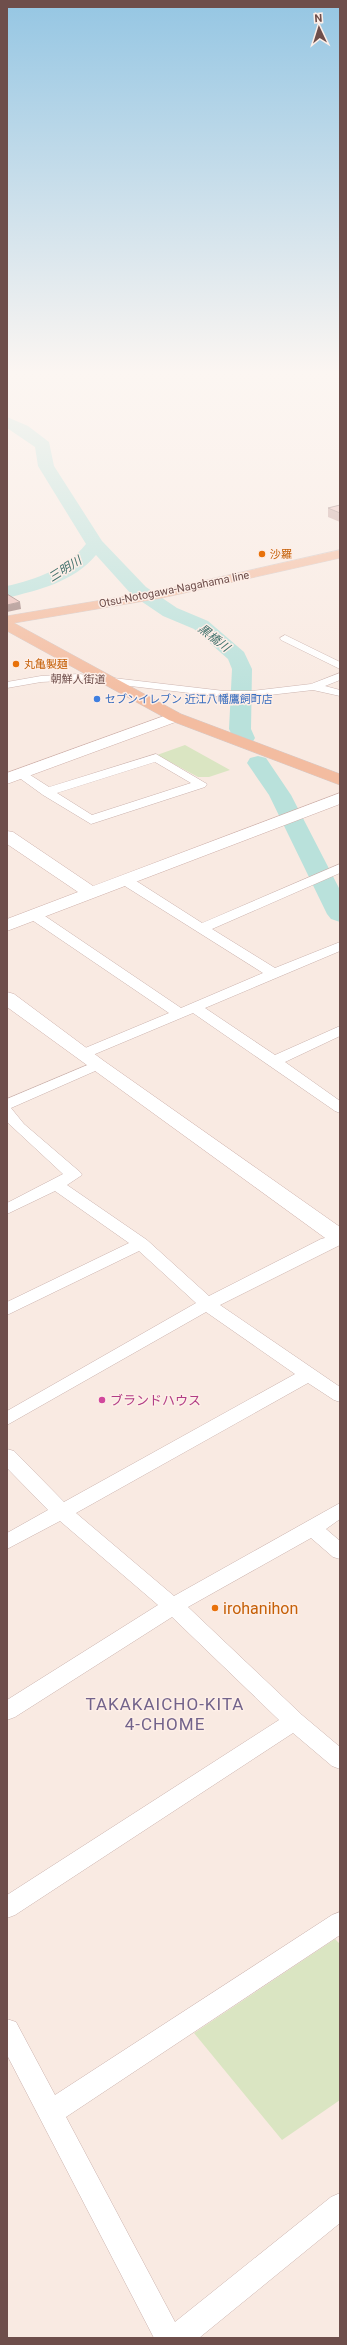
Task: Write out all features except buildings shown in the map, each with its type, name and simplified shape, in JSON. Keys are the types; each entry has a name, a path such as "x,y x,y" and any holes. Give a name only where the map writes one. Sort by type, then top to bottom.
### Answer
{"main road":[{"name":"Otsu-Notogawa-Nagahama line","path":"7,620 143,598 340,554"},
{"path":"7,625 175,717 340,780"}],"street":[{"path":"285,638 340,666"},
{"path":"313,687 340,676"},
{"name":"朝鮮人街道","path":"7,685 41,679 79,677 224,694 252,694 313,687 340,693"},
{"path":"14,777 175,717"},
{"path":"14,777 47,792 91,820 201,784 156,758 47,792"},
{"path":"7,925 34,915 87,890 303,807 340,789"},
{"path":"303,807 340,798"},
{"path":"7,915 87,890 126,880 272,819"},
{"path":"7,836 87,890"},
{"path":"202,928 305,884 338,873"},
{"path":"126,880 274,974"},
{"path":"34,915 178,1012"},
{"path":"7,1105 178,1012 194,1007 340,946"},
{"path":"7,998 340,1238"},
{"path":"194,1007 274,1060 340,1108"},
{"path":"274,1060 340,1030"},
{"path":"7,1112 13,1130 74,1175 58,1185 7,1209"},
{"path":"58,1185 141,1244 207,1304 340,1396"},
{"path":"7,1419 207,1304 327,1242 340,1238"},
{"path":"7,1309 141,1244"},
{"path":"7,1542 309,1374"},
{"path":"7,1456 61,1511 173,1606 294,1720 340,1760"},
{"path":"7,1711 173,1606 312,1528 340,1510"},
{"path":"312,1528 340,1552"},
{"path":"7,1908 294,1720"},
{"path":"50,2112 340,1922"},
{"path":"7,2030 169,2338"},
{"path":"177,2338 340,2206"}],"green space":[{"path":"185,745 230,770 209,777 198,777 157,755"},
{"path":"335,1939 340,1944 340,2100 282,2140 194,2033"}],"waterway":[{"path":"58,484 95,544"},
{"name":"三明川","path":"7,592 56,577 67,571 87,555 95,544"},
{"name":"黒橋川","path":"95,544 139,591 170,612 201,625 237,656 242,669 240,729 244,738"},
{"name":"黒橋川","path":"258,763 280,795 340,914"}],"place":[{"name":"沙羅","path":"262,554"},
{"name":"丸亀製麺","path":"16,664"},
{"name":"セブンイレブン 近江八幡鷹飼町店","path":"97,699"},
{"name":"ブランドハウス","path":"102,1400"},
{"name":"irohanihon","path":"215,1608"}],"district":[{"name":"TAKAKAICHO-KITA 4-CHOME","path":"165,1714"}]}
